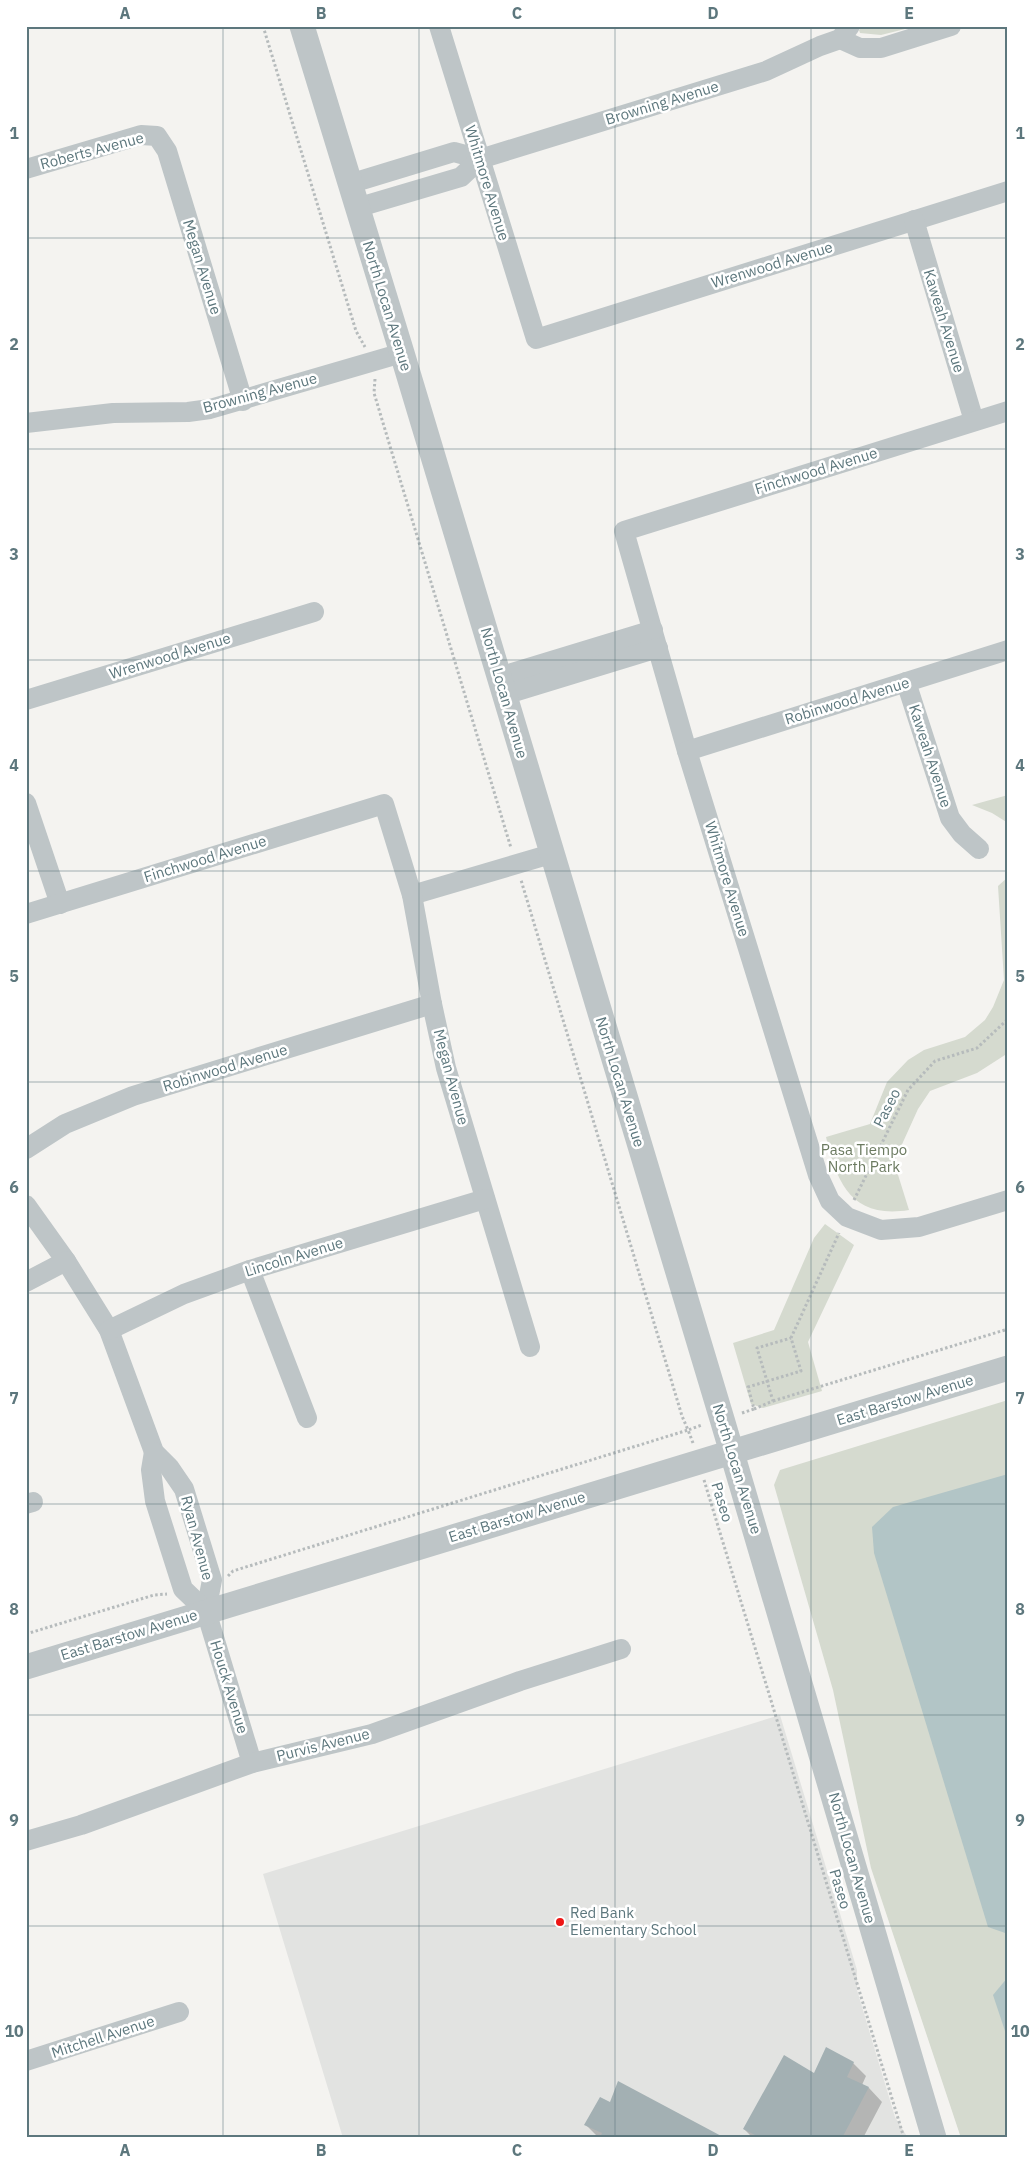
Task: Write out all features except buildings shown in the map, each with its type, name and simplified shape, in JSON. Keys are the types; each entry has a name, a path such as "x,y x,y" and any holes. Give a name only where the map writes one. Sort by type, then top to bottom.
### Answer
{"street":[{"name":"North Locan Avenue","path":"302,26 722,1419 934,2138"},
{"name":"Whitmore Avenue","path":"439,26 536,339"},
{"name":"Browning Avenue","path":"356,208 461,177 480,159 766,71 845,33 860,48 881,48 952,26"},
{"name":"Roberts Avenue","path":"26,169 141,135 157,136"},
{"name":"Megan Avenue","path":"157,136 167,151 243,400"},
{"path":"349,184 454,152 480,159"},
{"name":"Wrenwood Avenue","path":"536,339 1008,191"},
{"name":"Kaweah Avenue","path":"914,220 974,421"},
{"name":"Browning Avenue","path":"26,423 113,413 188,412 243,400 402,353"},
{"name":"Finchwood Avenue","path":"624,531 1008,412"},
{"name":"Whitmore Avenue","path":"624,531 687,751 818,1175 830,1201 847,1217"},
{"name":"Wrenwood Avenue","path":"26,700 314,612"},
{"path":"502,686 655,639"},
{"name":"Robinwood Avenue","path":"687,751 1008,650"},
{"name":"Kaweah Avenue","path":"906,682 950,818 962,834 979,849"},
{"path":"26,803 60,904"},
{"name":"Megan Avenue","path":"384,804 412,895 446,1068 530,1347"},
{"name":"Finchwood Avenue","path":"26,914 384,804"},
{"path":"412,895 551,854"},
{"name":"Robinwood Avenue","path":"26,1150 65,1124 133,1096 432,1004"},
{"name":"Lincoln Avenue","path":"109,1330 184,1294 250,1270 485,1198"},
{"path":"847,1217 881,1230 919,1227 1008,1200"},
{"name":"Ryan Avenue","path":"26,1205 66,1260 109,1330 154,1452 169,1467 184,1489 212,1580 206,1611"},
{"path":"26,1282 66,1260"},
{"path":"250,1270 307,1418"},
{"name":"East Barstow Avenue","path":"26,1666 1008,1368"},
{"name":"Ryan Avenue","path":"154,1452 151,1470 154,1501 183,1589 206,1611"},
{"name":"Houck Avenue","path":"206,1611 252,1763"},
{"name":"Purvis Avenue","path":"26,1841 81,1825 252,1763 372,1734 520,1681 621,1649"},
{"name":"Mitchell Avenue","path":"26,2061 179,2012"}],"path":[{"path":"263,26 356,331 363,342"},
{"path":"871,26 880,26"},
{"path":"375,381 374,392 509,841"},
{"name":"Paseo","path":"521,881 682,1416 698,1462 904,2138"},
{"name":"Paseo","path":"791,1338 908,1090 935,1061 977,1048 1008,1019"},
{"path":"212,1580 230,1575 234,1571 688,1430 773,1401 1008,1329"},
{"path":"754,1409 748,1388 767,1382 801,1371 791,1338 757,1348 767,1382 773,1401"},
{"path":"26,1634 154,1595 162,1596 183,1589"}],"shaded area":[{"path":"1008,1474 1008,1934 988,1927 874,1553 872,1527 893,1507"},
{"name":"Red Bank Elementary School","path":"780,1715 857,1970 857,1990 895,2117 908,2138 343,2138 263,1874"},
{"path":"1008,1977 1008,2040 993,1995"}],"green space":[{"path":"864,26 917,26 881,35 860,33 859,30"},
{"path":"1008,795 1008,823 992,813 972,805"},
{"name":"Pasa Tiempo North Park","path":"1008,877 1008,1051 1005,1055 977,1073 930,1091 918,1109 894,1162 909,1210 890,1211 874,1209 861,1204 842,1184 830,1154 826,1137 870,1124 887,1082 908,1060 924,1050 965,1037 985,1020 993,1007 1004,980 998,886"},
{"path":"825,1224 854,1245 808,1342 822,1391 763,1408 751,1404 733,1343 774,1330 814,1238"},
{"path":"1008,1400 1008,2138 961,2138 871,1868 833,1690 774,1485 780,1470"}],"place":[{"name":"Red Bank Elementary School","path":"560,1922"}]}
